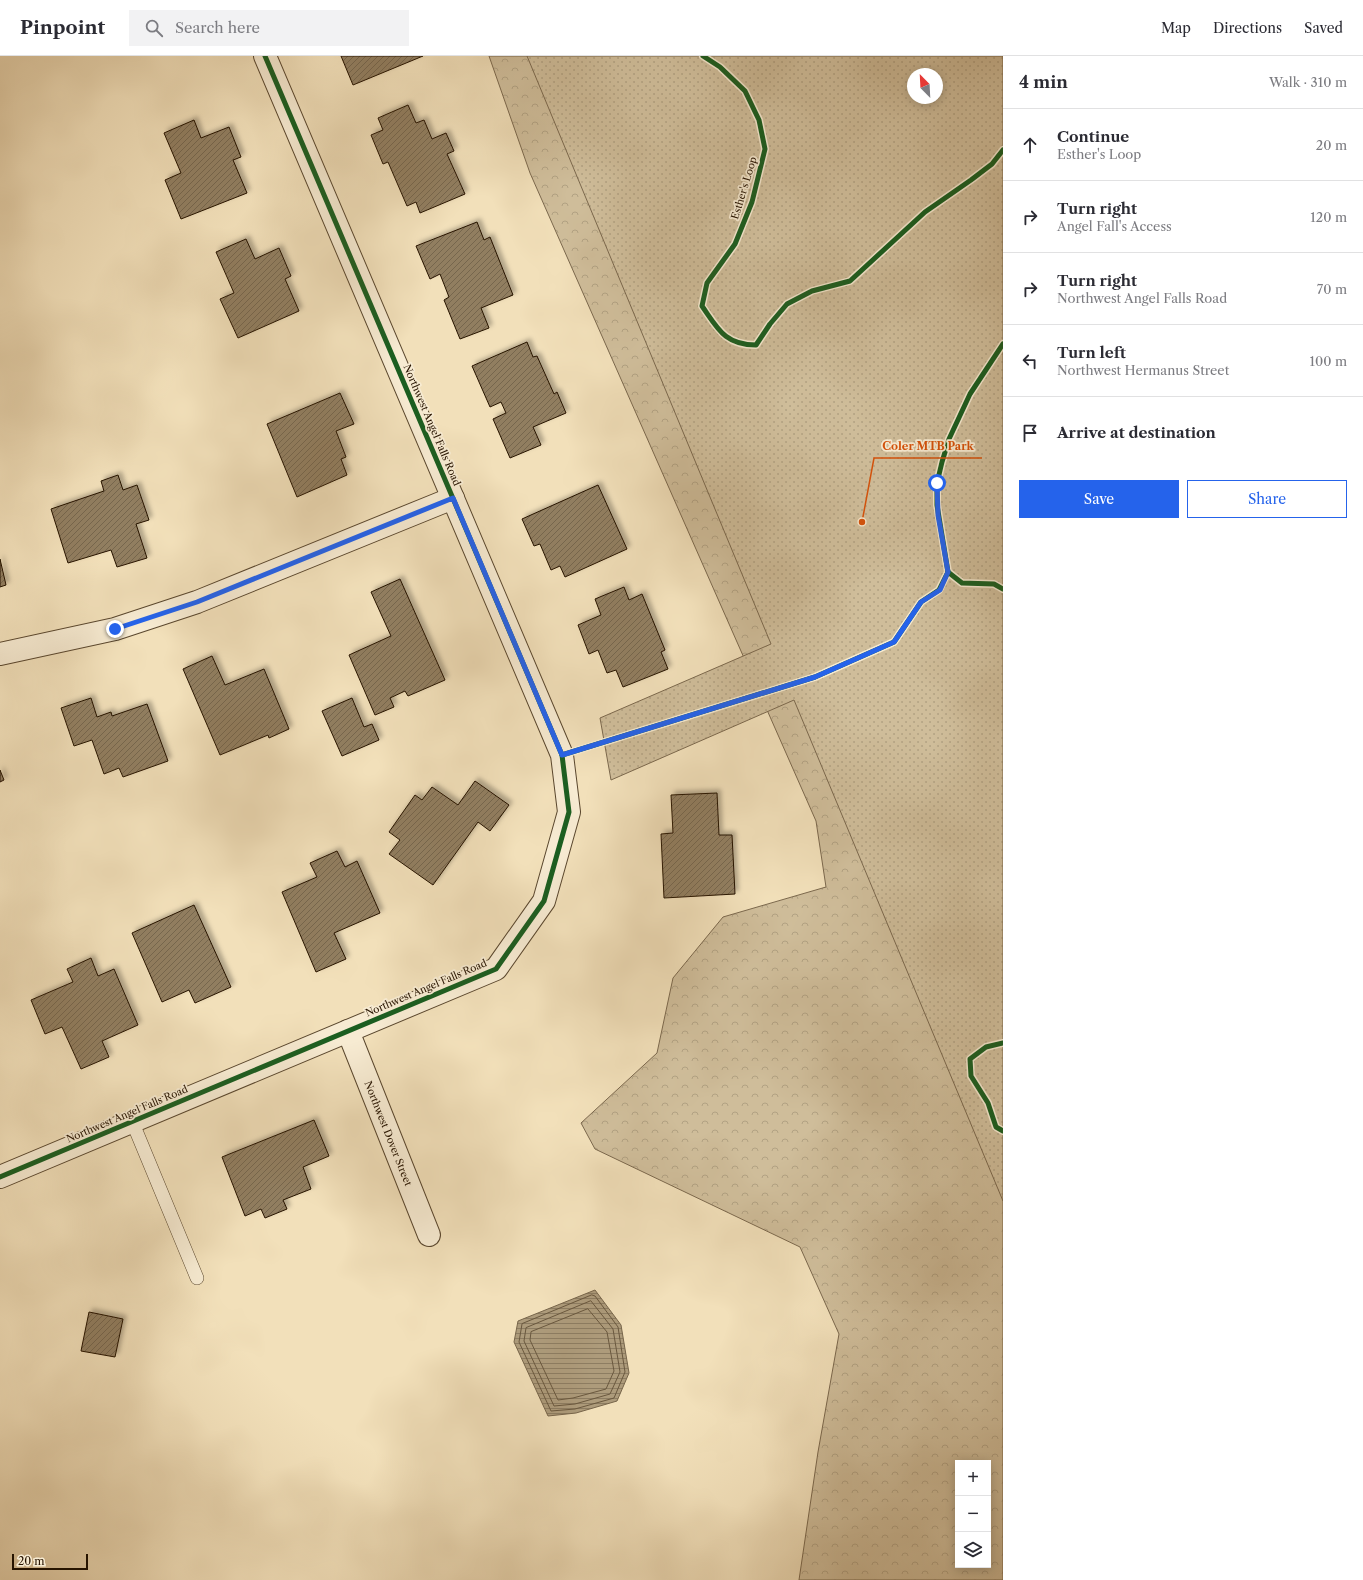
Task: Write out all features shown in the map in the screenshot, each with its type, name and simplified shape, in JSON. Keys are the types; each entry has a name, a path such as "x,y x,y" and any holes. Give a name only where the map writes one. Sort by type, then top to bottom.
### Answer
{"street":[{"name":"Northwest Angel Falls Road","path":"0,1177 496,969 544,901 569,812 562,755 265,56"},
{"path":"0,654 115,629 197,602 453,498"},
{"name":"Northwest Dover Street","path":"348,1031 429,1235"}],"lane":[{"path":"132,1122 197,1278"}],"green space":[{"path":"489,56 1003,56 1003,1580 799,1580 818,1452 839,1334 800,1247 595,1149 581,1123 657,1053 673,978 723,917 826,887 816,821 530,173"},
{"path":"527,56 1003,56 1003,1201 794,700 611,780 600,718 771,644"}],"water":[{"path":"595,1290 621,1325 629,1373 617,1401 576,1413 548,1416 514,1342 518,1321"}],"building":[{"path":"341,56 423,56 353,85"},
{"path":"408,105 416,123 424,120 432,139 446,133 454,151 447,154 465,194 420,213 416,202 407,206 388,162 383,164 371,135 383,130 378,118"},
{"path":"194,120 201,138 229,127 241,157 233,160 247,193 181,219 165,180 181,173 164,133"},
{"path":"477,222 484,240 490,237 513,295 481,308 489,328 460,339 444,300 449,297 440,274 430,279 416,246"},
{"path":"246,239 255,259 279,248 291,276 285,279 299,311 238,338 220,299 234,293 216,252"},
{"path":"527,342 533,357 537,356 554,394 557,392 566,413 533,427 541,445 510,458 493,419 506,413 501,402 490,407 472,366"},
{"path":"340,393 354,424 336,431 346,457 341,459 347,475 297,497 267,424"},
{"path":"118,475 123,490 137,485 149,520 136,524 147,558 117,567 111,550 68,563 51,509 104,491 101,481"},
{"path":"598,485 627,549 565,577 560,566 551,570 540,544 534,546 522,519"},
{"path":"0,559 6,585 0,587"},
{"path":"400,579 445,680 408,696 405,691 390,698 394,707 375,715 349,655 391,636 371,592"},
{"path":"624,587 629,600 642,594 665,650 661,652 668,669 623,687 616,670 607,673 598,650 589,654 578,625 601,615 595,599"},
{"path":"212,656 225,685 264,669 289,729 269,738 268,735 220,755 183,669"},
{"path":"91,698 97,717 111,712 112,716 147,704 168,761 123,777 119,768 104,774 92,740 74,746 61,708"},
{"path":"352,698 364,727 372,724 379,740 342,756 322,711"},
{"path":"0,770 4,780 0,782"},
{"path":"475,781 509,805 490,831 478,822 433,885 389,854 400,840 389,832 415,795 422,800 432,787 458,805"},
{"path":"717,793 719,835 732,835 735,894 664,898 661,834 673,833 671,795"},
{"path":"337,851 345,867 357,861 380,913 334,933 346,959 316,972 282,892 317,877 310,863"},
{"path":"194,905 231,987 195,1003 189,990 162,1002 132,933"},
{"path":"91,958 98,976 114,969 138,1025 102,1041 109,1057 81,1069 62,1027 45,1034 31,1000 73,982 67,969"},
{"path":"314,1120 329,1156 303,1167 311,1189 283,1200 287,1209 265,1218 261,1209 245,1216 222,1157"},
{"path":"89,1312 123,1319 115,1357 81,1351"}],"cycle path":[{"path":"0,1177 496,969 544,901 569,812 562,755 265,56"},
{"name":"Esther's Loop","path":"703,56 720,67 745,91 759,120 765,149 752,202 735,244 707,283 702,306 723,334 737,342 756,345 770,324 787,304 812,291 850,281 925,212 992,164 1003,150"},
{"path":"1003,344 970,394 949,439 937,483 937,505 948,572 962,583 994,584 1003,589"},
{"path":"562,755 815,677 894,642 921,602 939,590 948,572"},
{"path":"1003,1043 986,1047 970,1059 971,1076 988,1103 996,1127 1003,1131"}],"place":[{"name":"Coler MTB Park","path":"862,522"}],"route":[{"path":"115,629 197,602 453,498 562,755 815,677 894,642 921,602 940,590 948,572 938,515 937,483"}]}
